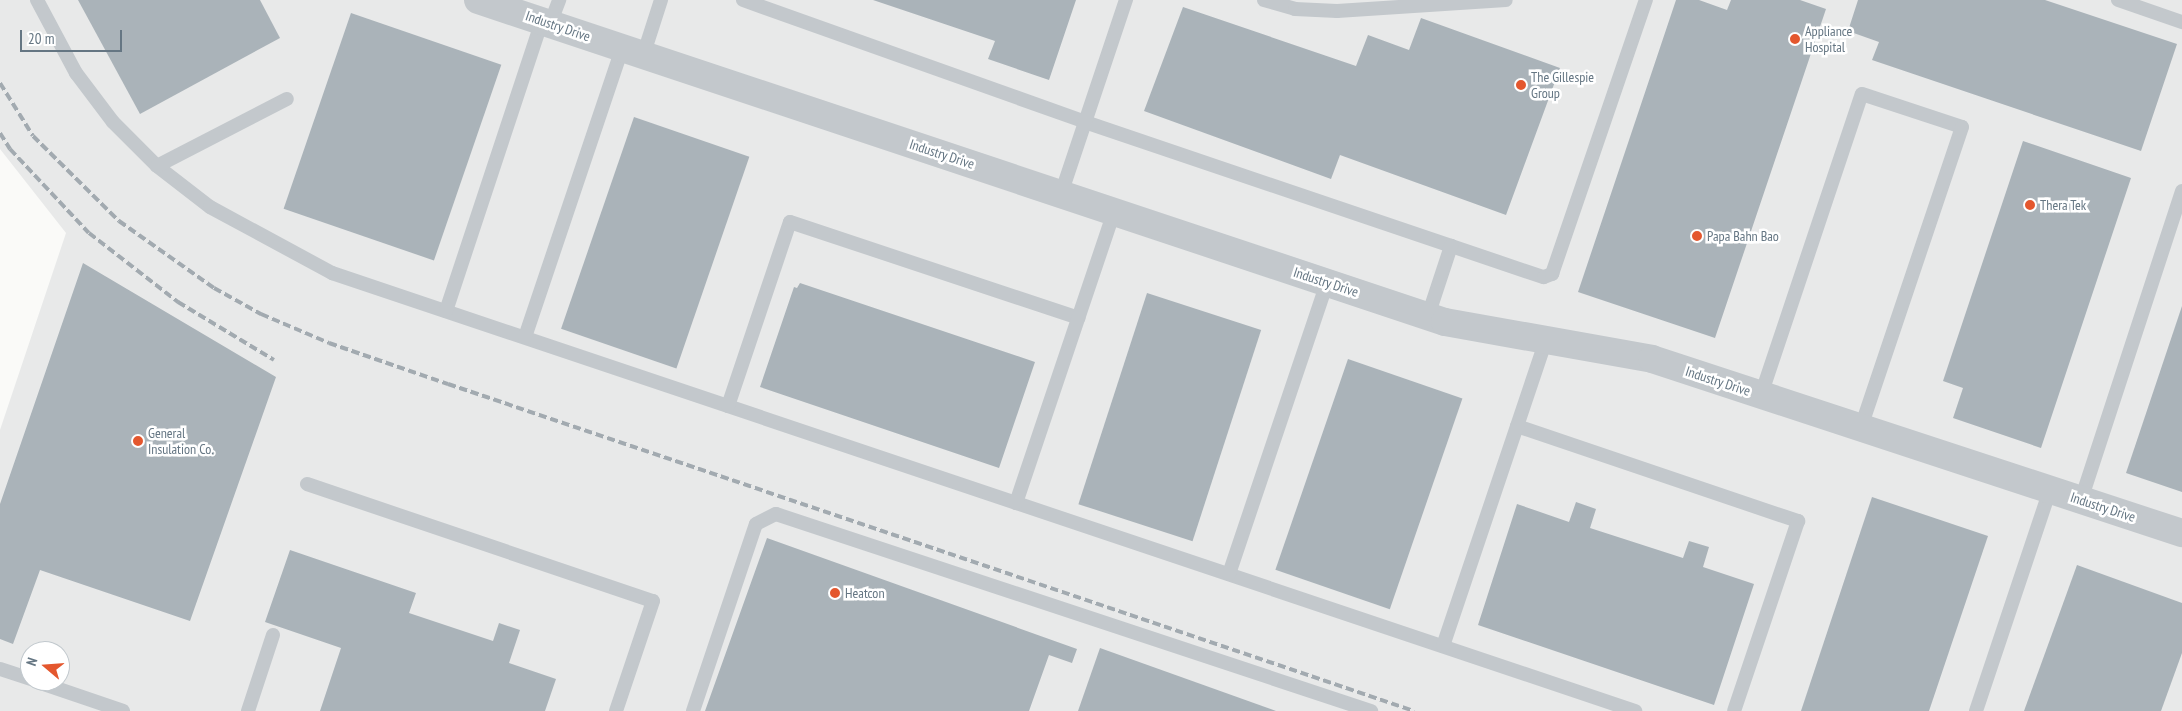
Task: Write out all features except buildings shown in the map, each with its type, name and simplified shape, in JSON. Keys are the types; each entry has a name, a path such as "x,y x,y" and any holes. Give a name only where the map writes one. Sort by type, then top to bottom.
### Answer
{"street":[{"name":"Industry Drive","path":"478,0 550,15 633,52 1428,316 1652,359 2182,533"}],"lane":[{"path":"37,0 76,73 113,122 157,166 210,207 332,273 1635,711"},
{"path":"525,338 633,52 661,0"},
{"path":"743,0 1085,122 1544,277 1552,274 1646,0"},
{"path":"1061,194 1126,0"},
{"path":"1264,0 1295,9 1337,11 1506,0"},
{"path":"2118,0 2182,22"},
{"path":"446,311 550,15"},
{"path":"1761,395 1862,94 1962,127 1861,428"},
{"path":"157,166 287,99"},
{"path":"2081,500 2182,191"},
{"path":"1016,503 1114,212"},
{"path":"728,406 790,222 1078,318"},
{"path":"1428,316 1452,246"},
{"path":"1229,574 1328,283"},
{"path":"1443,646 1546,340"},
{"path":"1517,426 1798,521 1734,711"},
{"path":"307,484 653,601 616,711"},
{"path":"1976,711 2050,490"},
{"path":"693,711 756,524 776,514 1371,711"},
{"path":"248,711 274,635"},
{"path":"0,669 20,676"},
{"path":"64,691 123,711"}],"shaded area":[{"path":"0,0 2182,0 2182,711 0,711 0,430 66,233 0,149"}],"railway":[{"path":"0,83 33,136 119,221 214,288 261,314 329,343 448,384 1414,711"},
{"path":"0,133 10,149 89,233 178,302 274,360"}],"place":[{"name":"Appliance Hospital","path":"1795,39"},
{"name":"The Gillespie Group","path":"1521,85"},
{"name":"Thera Tek","path":"2030,205"},
{"name":"Papa Bahn Bao","path":"1697,236"},
{"name":"General Insulation Co.","path":"138,441"},
{"name":"Heatcon","path":"835,593"}]}
